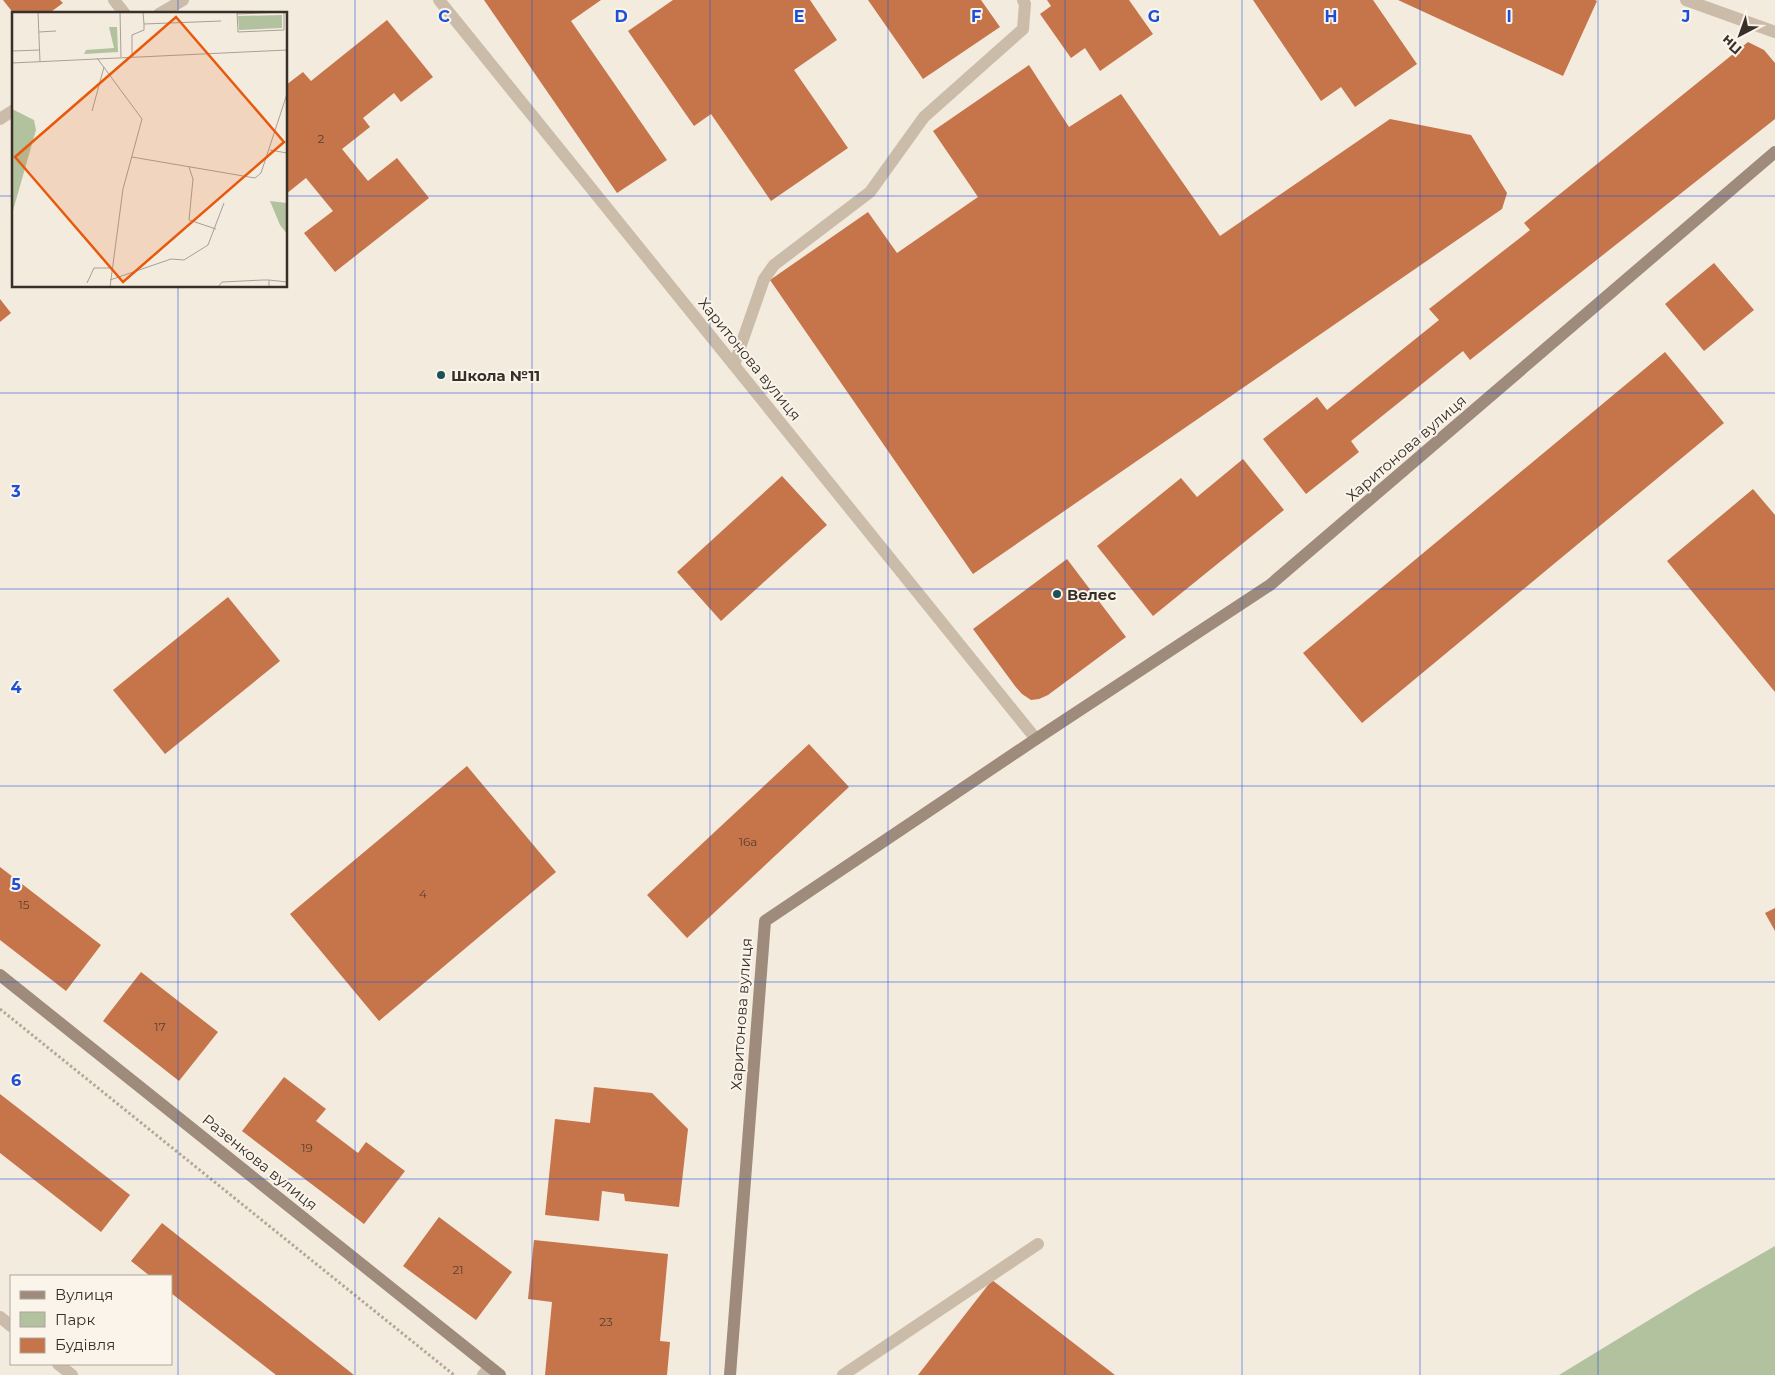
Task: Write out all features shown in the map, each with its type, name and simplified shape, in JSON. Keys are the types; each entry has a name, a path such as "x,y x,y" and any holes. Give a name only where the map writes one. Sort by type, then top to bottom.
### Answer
{"street":[{"path":"114,0 124,12"},
{"path":"162,12 183,0"},
{"name":"Харитонова вулиця","path":"439,0 1036,739"},
{"path":"734,365 764,279 774,265 870,192 924,117 1023,29 1025,4 1022,0"},
{"path":"1686,0 1775,32"},
{"path":"0,119 12,111"},
{"name":"Харитонова вулиця","path":"730,1375 765,921 1036,739 1270,586 1775,152"},
{"name":"Разенкова вулиця","path":"0,975 486,1371 500,1375"},
{"path":"843,1375 1038,1244"},
{"path":"59,1365 72,1375"}],"path":[{"path":"0,1009 454,1375"}],"green space":[{"path":"1775,1246 1775,1375 1559,1375 1695,1292"}],"building":[{"path":"3,0 60,0 63,3 51,12 12,12"},
{"path":"484,0 601,0 571,21 667,160 617,193"},
{"path":"673,0 810,0 837,40 794,70 848,148 771,201 711,114 694,126 628,31"},
{"path":"868,0 981,0 1000,27 923,79"},
{"path":"1047,0 1129,0 1153,34 1100,71 1085,48 1071,58 1040,14 1051,6"},
{"path":"1253,0 1373,0 1417,64 1355,107 1341,87 1321,101"},
{"path":"1398,0 1595,0 1597,1 1563,76"},
{"path":"387,20 433,77 401,102 394,93 363,118 370,127 342,149 368,181 397,158 429,198 335,272 304,233 333,211 306,178 288,192 288,83 303,72 311,81"},
{"path":"1748,42 1764,50 1775,63 1775,119 1470,360 1463,351 1351,441 1359,452 1306,494 1263,439 1317,397 1327,410 1439,320 1429,309 1530,230 1524,223"},
{"path":"1029,65 1069,127 1121,94 1220,236 1390,119 1471,135 1507,193 1502,209 973,574 770,280 868,212 897,253 978,197 933,131"},
{"path":"1714,263 1754,310 1704,351 1665,304"},
{"path":"0,299 11,313 0,322"},
{"path":"1665,352 1724,423 1362,723 1303,653"},
{"path":"1243,459 1284,510 1153,616 1097,546 1181,478 1197,497"},
{"path":"782,476 827,525 721,621 677,572"},
{"path":"1753,489 1775,515 1775,692 1667,561"},
{"name":"Велес","path":"1067,559 1126,637 1048,695 1031,700 1015,686 973,629"},
{"path":"228,597 280,661 165,754 113,690"},
{"path":"809,744 849,787 687,938 647,895"},
{"path":"467,766 556,872 379,1021 290,914"},
{"path":"0,867 101,945 66,991 0,940"},
{"path":"1775,908 1775,931 1765,913"},
{"path":"141,972 218,1032 179,1081 103,1021"},
{"path":"284,1077 326,1109 316,1121 358,1153 366,1142 405,1171 364,1224 242,1131"},
{"path":"594,1087 652,1093 688,1129 679,1207 625,1201 624,1194 602,1191 599,1221 545,1215 555,1119 590,1123"},
{"path":"0,1094 130,1195 101,1232 0,1153"},
{"path":"439,1217 512,1272 476,1320 403,1266"},
{"path":"162,1223 354,1375 276,1375 172,1294 172,1275 149,1275 131,1261"},
{"path":"534,1240 668,1254 660,1341 670,1342 667,1375 545,1375 552,1302 528,1299"},
{"path":"992,1280 1115,1375 918,1375"}],"place":[{"name":"Школа №11","path":"441,375"},
{"name":"Велес","path":"1057,594"}]}
